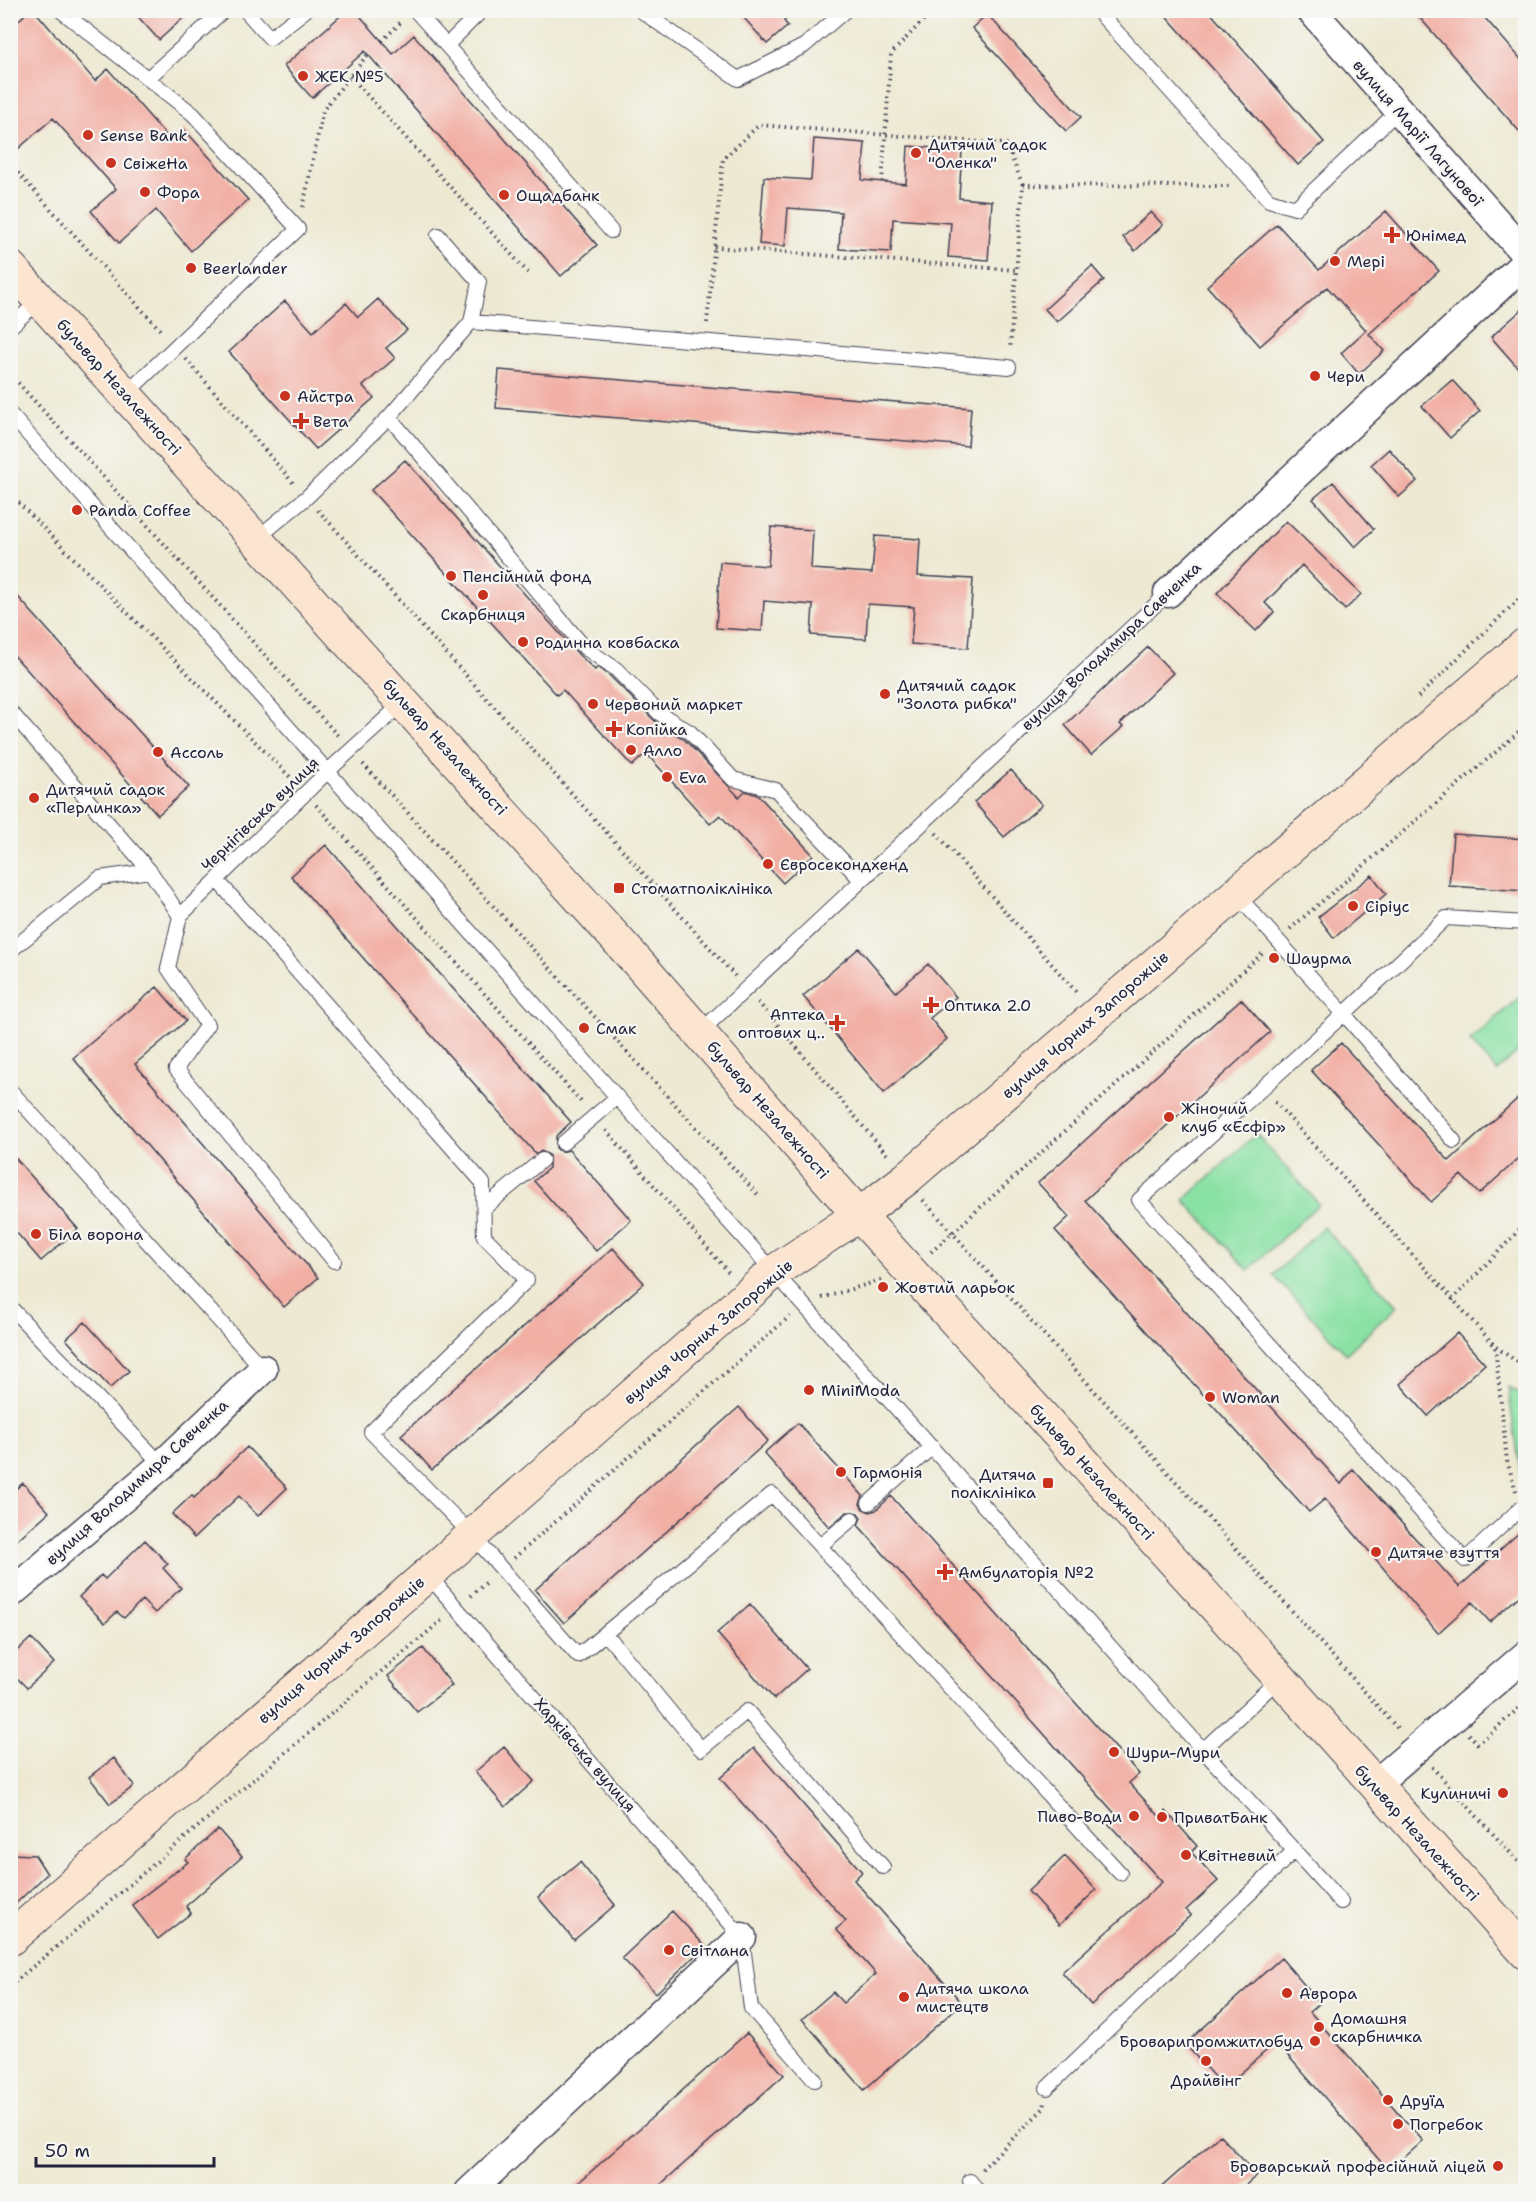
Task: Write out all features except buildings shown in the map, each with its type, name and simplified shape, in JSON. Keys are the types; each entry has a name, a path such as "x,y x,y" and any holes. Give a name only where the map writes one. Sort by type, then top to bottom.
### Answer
{"main road":[{"name":"бульвар Незалежності","path":"10,267 404,702 859,1215 1280,1678 1526,1953"},
{"name":"вулиця Чорних Запорожців","path":"10,1939 748,1294 775,1271 859,1215 906,1179 1526,644"}],"street":[{"name":"вулиця Марії Лагунової","path":"1311,10 1526,255"},
{"name":"вулиця Володимира Савченка","path":"1168,593 1526,261"},
{"name":"вулиця Володимира Савченка","path":"10,1594 162,1465 262,1369"},
{"path":"1374,1785 1415,1747 1526,1655"},
{"path":"469,2192 742,1938"}],"lane":[{"path":"60,10 193,114 298,229 126,394"},
{"path":"148,78 224,10"},
{"path":"245,10 270,38 306,10"},
{"path":"447,45 482,10"},
{"path":"640,10 738,79 804,46 846,10"},
{"path":"1097,10 1269,200 1295,208 1399,110"},
{"path":"410,14 447,45 611,231"},
{"path":"256,539 306,498 389,417 471,322 479,282 438,235"},
{"path":"10,327 40,300"},
{"path":"471,322 1009,367"},
{"path":"10,414 617,1097 1341,1902"},
{"path":"389,417 585,648 616,669 659,713 690,732 733,779 776,790 861,880"},
{"name":"вулиця Володимира Савченка","path":"699,1033 924,819 1168,593"},
{"name":"Чернігівська вулиця","path":"180,916 328,771 404,702"},
{"path":"10,711 150,871 180,916 168,968 207,1025 176,1069 334,1261"},
{"path":"10,951 100,878 150,871"},
{"path":"217,880 483,1183 484,1236 527,1280 371,1432 472,1535 578,1656 772,1494 1120,1873"},
{"path":"1236,894 1454,1141"},
{"path":"1523,1515 1465,1560 1139,1200 1446,918 1526,923"},
{"path":"10,1090 262,1369"},
{"path":"563,1143 617,1097"},
{"path":"484,1208 542,1160"},
{"path":"10,1307 162,1465"},
{"path":"869,1503 932,1447"},
{"path":"820,1546 852,1519"},
{"name":"Харківська вулиця","path":"428,1575 742,1938"},
{"path":"606,1634 700,1749 747,1711 883,1867"},
{"path":"1203,1750 1280,1678"},
{"path":"1047,2088 1295,1850"},
{"path":"742,1938 751,2008 815,2080"}],"path":[{"path":"10,19 20,10"},
{"path":"882,182 891,54 933,10"},
{"path":"382,41 410,14"},
{"path":"298,229 323,110 368,54"},
{"path":"350,76 531,276"},
{"path":"706,342 723,159 759,125 1006,144 1023,185 1009,367"},
{"path":"10,164 747,989 951,1234 1526,1870"},
{"path":"1023,185 1257,186"},
{"path":"714,247 1016,270"},
{"path":"10,374 350,750 759,1196"},
{"path":"10,494 306,793 594,1116 748,1294"},
{"path":"951,1234 1278,940 1526,726"},
{"path":"924,819 1096,1015"},
{"path":"1262,1088 1496,1346 1526,1368"},
{"path":"1452,1299 1526,1222"},
{"path":"1496,1346 1507,1461 1523,1515"},
{"path":"1453,1716 1478,1744 1526,1702"},
{"path":"974,2186 1044,2108 1047,2088"}],"green space":[{"path":"1523,994 1525,997 1525,1045 1497,1071 1470,1041"},
{"path":"1256,1134 1319,1204 1248,1270 1184,1200"},
{"path":"1323,1227 1397,1306 1346,1354 1273,1275"},
{"path":"1508,1387 1525,1396 1526,1480 1522,1483"}],"place":[{"name":"ЖЕК №5","path":"303,76"},
{"name":"Sense Bank","path":"88,135"},
{"name":"Дитячий садок \"Оленка\"","path":"916,153"},
{"name":"СвіжеНа","path":"111,163"},
{"name":"Фора","path":"145,192"},
{"name":"Ощадбанк","path":"504,195"},
{"name":"Юнімед","path":"1392,235"},
{"name":"Мері","path":"1335,261"},
{"name":"Beerlander","path":"191,268"},
{"name":"Чери","path":"1315,376"},
{"name":"Айстра","path":"285,396"},
{"name":"Вета","path":"301,421"},
{"name":"Panda Coffee","path":"77,510"},
{"name":"Пенсійний фонд","path":"451,576"},
{"name":"Скарбниця","path":"483,595"},
{"name":"Родинна ковбаска","path":"523,642"},
{"name":"Дитячий садок \"Золота рибка\"","path":"885,694"},
{"name":"Червоний маркет","path":"593,704"},
{"name":"Копійка","path":"614,729"},
{"name":"Алло","path":"631,750"},
{"name":"Ассоль","path":"158,752"},
{"name":"Eva","path":"667,777"},
{"name":"Дитячий садок «Перлинка»","path":"34,798"},
{"name":"Євросекондхенд","path":"768,864"},
{"name":"Стоматполіклініка","path":"619,888"},
{"name":"Сіріус","path":"1353,906"},
{"name":"Шаурма","path":"1274,958"},
{"name":"Оптика 2.0","path":"931,1005"},
{"name":"Аптека оптових ц‥","path":"837,1023"},
{"name":"Смак","path":"584,1028"},
{"name":"Жіночий клуб «Есфір»","path":"1169,1117"},
{"name":"Біла ворона","path":"36,1234"},
{"name":"Жовтий ларьок","path":"883,1287"},
{"name":"MiniModa","path":"809,1390"},
{"name":"Woman","path":"1210,1397"},
{"name":"Гармонія","path":"841,1472"},
{"name":"Дитяча поліклініка","path":"1048,1483"},
{"name":"Дитяче взуття","path":"1376,1552"},
{"name":"Амбулаторія №2","path":"945,1572"},
{"name":"Шури-Мури","path":"1114,1752"},
{"name":"Кулиничі","path":"1503,1793"},
{"name":"Пиво-Води","path":"1134,1816"},
{"name":"ПриватБанк","path":"1162,1817"},
{"name":"Квітневий","path":"1186,1855"},
{"name":"Світлана","path":"669,1950"},
{"name":"Аврора","path":"1287,1993"},
{"name":"Дитяча школа мистецтв","path":"904,1997"},
{"name":"Домашня скарбничка","path":"1319,2027"},
{"name":"Броварипромжитлобуд","path":"1315,2041"},
{"name":"Драйвінг","path":"1206,2061"},
{"name":"Друїд","path":"1388,2100"},
{"name":"Погребок","path":"1398,2124"},
{"name":"Броварський професійний ліцей","path":"1498,2166"}]}
